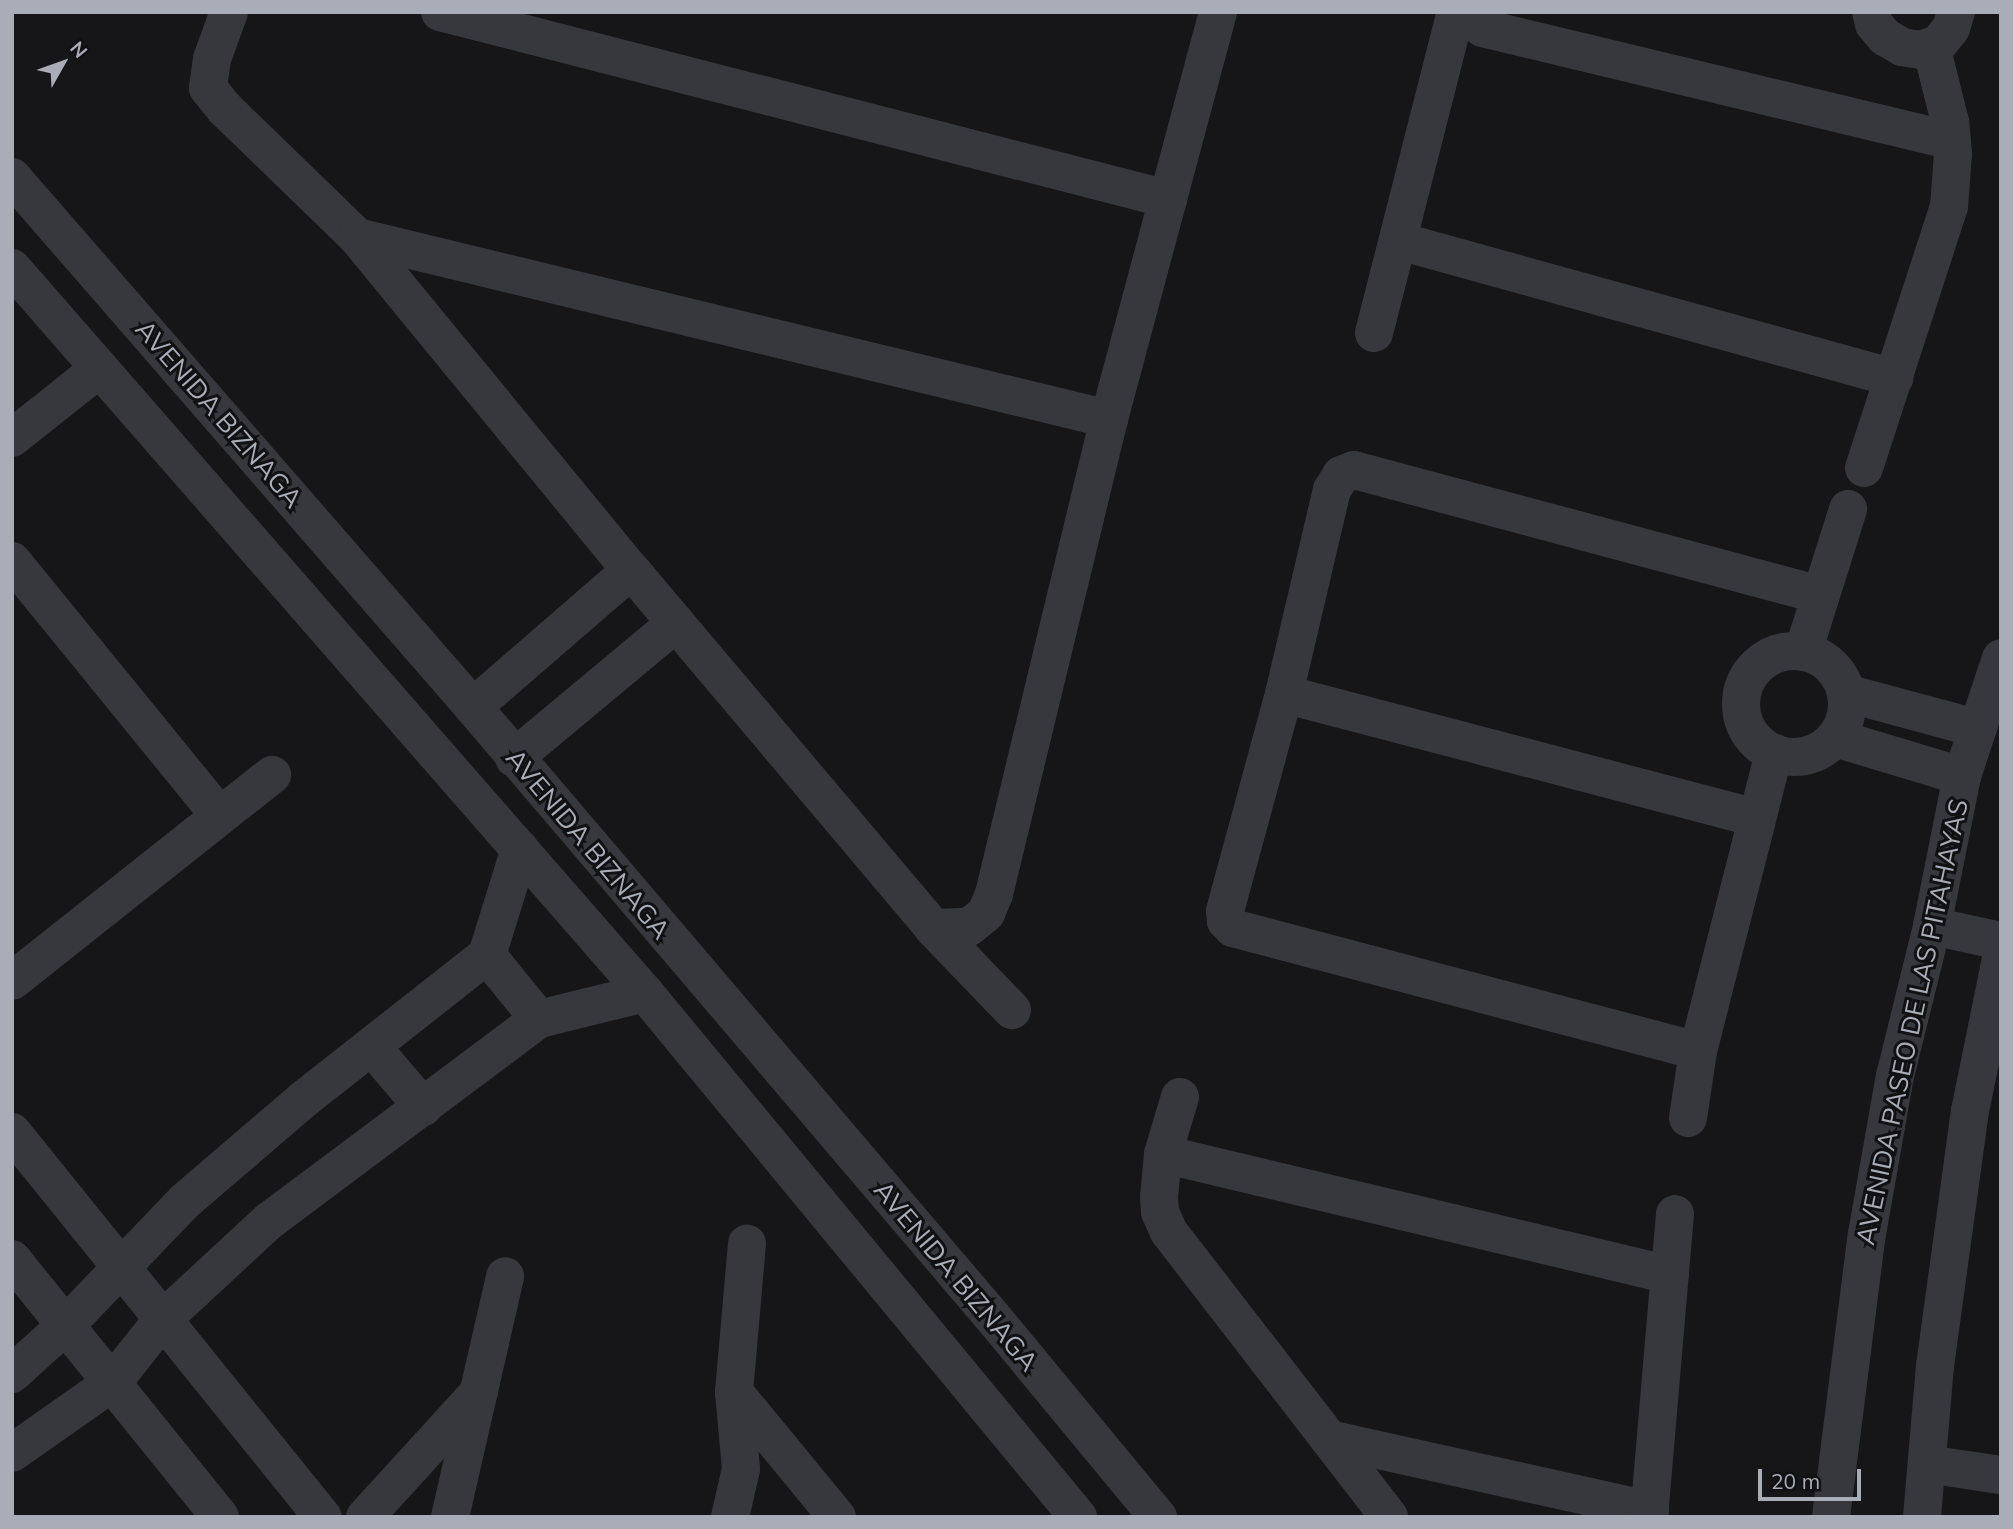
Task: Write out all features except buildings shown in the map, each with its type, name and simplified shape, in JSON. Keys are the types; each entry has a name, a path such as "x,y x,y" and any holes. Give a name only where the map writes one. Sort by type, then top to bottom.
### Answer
{"street":[{"path":"229,12 212,59 208,88 223,108 357,237 631,570 933,928 1012,1010"},
{"path":"440,12 1168,199"},
{"path":"933,928 969,926 986,913 994,894 1109,419 1218,12"},
{"path":"1871,12 1874,24 1885,37 1902,47 1921,50 1939,44 1956,12"},
{"path":"1374,333 1399,241 1469,20 1952,141"},
{"path":"1864,468 1950,207 1952,141 1931,46"},
{"name":"AVENIDA BIZNAGA","path":"12,177 473,707 987,1310 1158,1517"},
{"path":"357,237 1109,419"},
{"path":"1399,241 1894,377"},
{"name":"AVENIDA BIZNAGA","path":"12,268 645,993 1077,1517"},
{"path":"12,438 100,368"},
{"path":"1698,1051 1233,928 1226,921 1225,911 1284,694 1332,490 1341,475 1354,470 1820,594"},
{"path":"1803,652 1848,509"},
{"path":"12,561 219,815"},
{"path":"473,707 631,570"},
{"path":"514,758 676,623"},
{"path":"1803,652 1823,659 1838,674 1846,693 1846,717 1836,738 1816,754 1791,758 1774,754 1754,740 1746,728 1741,699 1745,685 1751,672 1775,654 1803,652"},
{"name":"AVENIDA PASEO DE LAS PITAHAYAS","path":"1831,1517 1867,1234 1895,1076 1932,926 1962,776 2001,658"},
{"path":"1846,693 1976,728"},
{"path":"1284,694 1755,818"},
{"path":"1836,738 1962,776"},
{"path":"1688,1118 1698,1051 1755,818 1774,754"},
{"path":"12,981 272,775"},
{"path":"12,1374 66,1325 185,1201 304,1099 486,955 520,849"},
{"path":"1932,926 2001,940"},
{"path":"486,955 539,1019"},
{"path":"1922,1517 1935,1366 1970,1111 2001,958"},
{"path":"12,1453 113,1382 163,1320 269,1221 384,1132 423,1107 539,1019 645,993"},
{"path":"372,1047 423,1107"},
{"path":"1180,1097 1163,1154 1158,1197 1160,1212 1170,1232 1389,1517"},
{"path":"12,1132 323,1517"},
{"path":"1163,1154 1670,1275"},
{"path":"1329,1439 1649,1513 1675,1214"},
{"path":"730,1517 741,1469 734,1392 747,1244"},
{"path":"12,1259 220,1517"},
{"path":"450,1517 505,1276"},
{"path":"365,1517 480,1391"},
{"path":"734,1392 837,1517"},
{"path":"1927,1464 2001,1475"}]}
